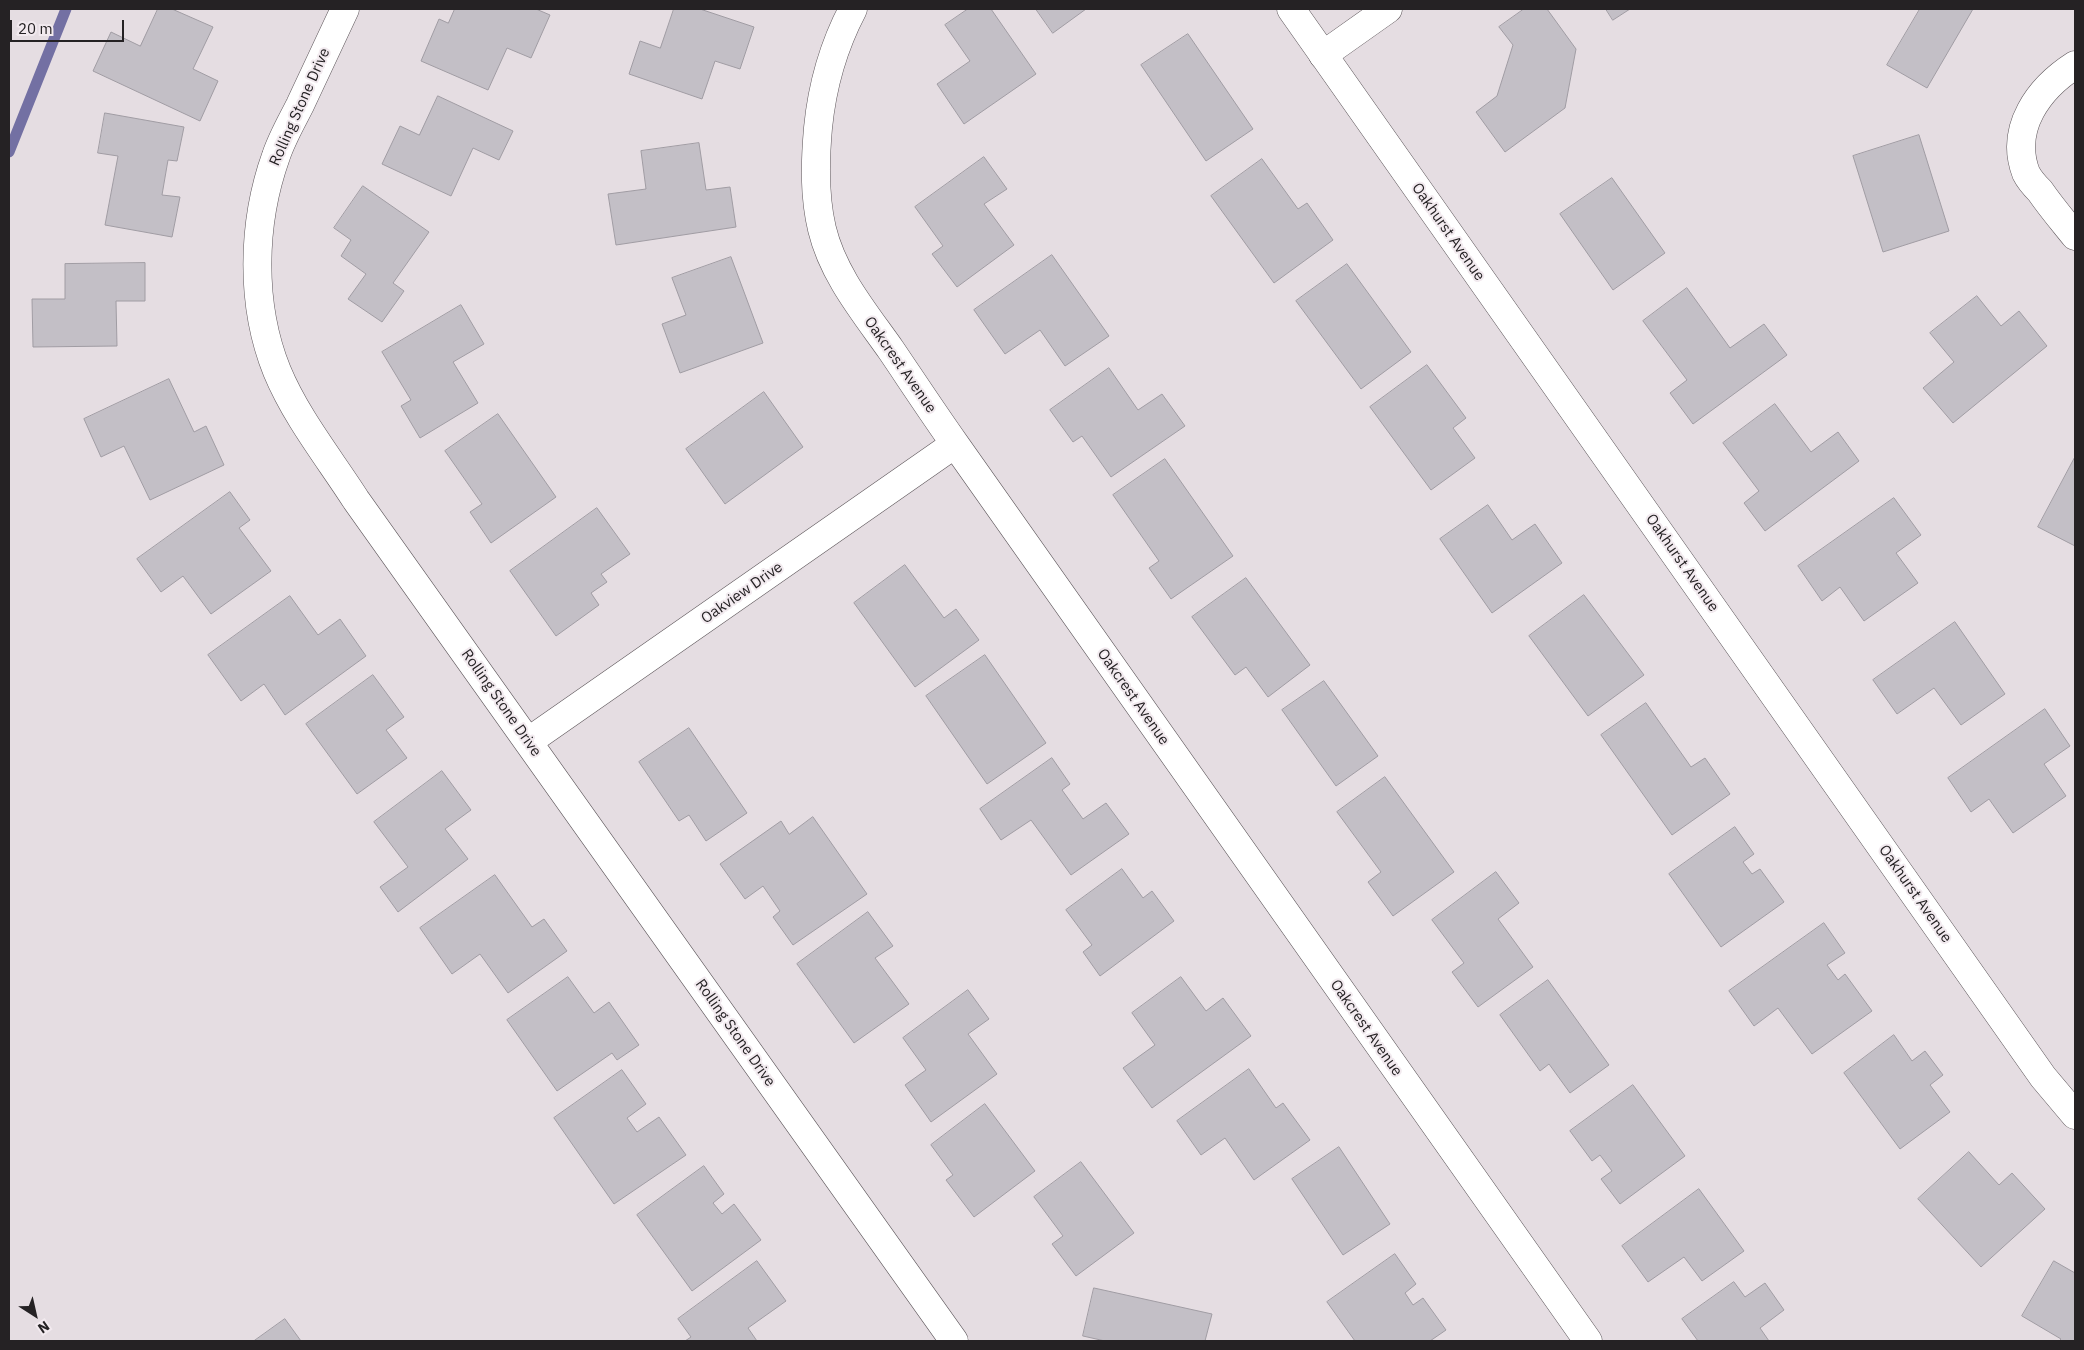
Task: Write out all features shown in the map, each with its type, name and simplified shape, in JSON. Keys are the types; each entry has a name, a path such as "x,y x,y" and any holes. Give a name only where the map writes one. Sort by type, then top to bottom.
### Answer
{"street":[{"name":"Rolling Stone Drive","path":"345,9 276,154 264,193 258,237 258,288 265,328 277,370 297,410 356,500 954,1341"},
{"name":"Oakcrest Avenue","path":"853,9 846,22 829,69 820,110 815,161 817,197 822,230 836,266 854,298 955,444 1588,1341"},
{"name":"Oakhurst Avenue","path":"1290,9 2043,1077 2075,1115"},
{"path":"1323,55 1388,9"},
{"path":"2075,65 2058,75 2037,98 2024,121 2020,152 2027,175 2075,236"},
{"name":"Oakview Drive","path":"529,741 955,444"}],"building":[{"path":"158,9 172,9 213,27 193,69 218,81 200,121 93,71 111,32 140,46"},
{"path":"455,9 536,9 550,15 531,58 507,48 488,90 421,61 439,19 448,23"},
{"path":"674,9 700,9 754,27 740,69 715,61 702,99 629,74 640,41 660,48"},
{"path":"968,9 991,9 1036,74 964,124 937,84 970,61 945,25"},
{"path":"1036,9 1086,9 1053,33"},
{"path":"1524,9 1547,9 1576,49 1565,108 1505,152 1476,112 1497,96 1513,45 1499,27"},
{"path":"1606,9 1630,9 1613,20"},
{"path":"1920,9 1973,9 1927,88 1887,65"},
{"path":"1188,34 1253,129 1206,161 1141,65"},
{"path":"438,96 513,131 499,160 473,148 451,196 382,164 400,126 419,135"},
{"path":"105,113 184,127 177,161 168,160 162,195 180,197 172,237 105,225 118,156 98,153"},
{"path":"1919,135 1949,231 1883,252 1853,156"},
{"path":"699,143 706,190 730,187 736,227 616,245 608,194 646,189 641,151"},
{"path":"984,157 1007,189 984,204 1014,245 957,287 932,254 943,246 915,207"},
{"path":"1262,159 1298,209 1307,203 1333,240 1274,283 1211,196"},
{"path":"1612,178 1665,253 1613,290 1560,214"},
{"path":"363,186 429,232 393,283 404,291 382,322 348,299 366,274 341,256 351,240 334,228"},
{"path":"1052,255 1109,336 1065,366 1040,330 1005,354 974,310"},
{"path":"731,257 763,343 680,373 662,324 686,315 672,278"},
{"path":"145,263 145,301 116,301 117,346 33,347 32,299 65,299 65,264"},
{"path":"1347,264 1411,352 1361,389 1296,301"},
{"path":"1687,288 1730,348 1764,324 1787,355 1693,424 1670,393 1687,380 1643,321"},
{"path":"1977,296 2001,326 2019,311 2047,346 1953,423 1923,388 1954,362 1930,333"},
{"path":"461,305 484,344 453,362 478,403 420,438 401,406 411,400 382,352"},
{"path":"1427,365 1466,418 1453,428 1475,458 1431,490 1370,407"},
{"path":"1109,368 1138,410 1162,394 1185,426 1111,477 1082,436 1073,442 1050,410"},
{"path":"169,379 194,432 206,426 224,465 150,500 124,446 101,457 84,419"},
{"path":"764,392 803,447 725,504 686,449"},
{"path":"1775,404 1811,452 1838,432 1859,461 1765,531 1744,503 1759,491 1723,443"},
{"path":"498,414 556,497 491,543 470,512 482,504 445,451"},
{"path":"2075,457 2075,546 2038,527"},
{"path":"1165,459 1233,556 1171,599 1149,568 1159,561 1113,495"},
{"path":"230,492 250,520 239,528 271,571 211,614 183,576 161,592 137,559"},
{"path":"1894,498 1921,535 1896,553 1918,583 1864,621 1840,587 1822,601 1798,566"},
{"path":"1488,505 1512,540 1535,524 1562,563 1492,613 1440,539"},
{"path":"597,508 630,554 601,574 607,582 591,593 599,605 556,636 510,571"},
{"path":"905,565 944,618 956,609 979,640 915,687 854,603"},
{"path":"1246,578 1310,665 1268,697 1246,667 1235,675 1192,617"},
{"path":"1584,595 1644,675 1588,716 1529,636"},
{"path":"290,596 318,635 340,619 366,656 285,715 264,684 241,701 208,655"},
{"path":"1955,622 2005,694 1961,725 1934,688 1897,714 1873,680"},
{"path":"985,655 1046,743 987,784 926,696"},
{"path":"373,675 404,717 386,730 407,758 357,794 306,724"},
{"path":"1324,681 1378,756 1336,786 1282,710"},
{"path":"1646,703 1691,767 1705,758 1730,794 1672,835 1601,735"},
{"path":"2045,709 2070,746 2044,764 2066,796 2013,833 1989,799 1971,812 1948,778"},
{"path":"689,728 747,813 706,841 689,815 679,821 639,762"},
{"path":"1052,758 1070,784 1062,790 1083,819 1106,803 1129,834 1071,875 1031,820 1001,840 980,809"},
{"path":"442,771 471,810 445,829 468,859 398,912 380,887 408,867 374,822"},
{"path":"1385,777 1454,872 1393,916 1368,882 1381,872 1337,812"},
{"path":"813,817 867,894 793,945 773,917 780,911 763,886 745,899 720,864 781,821 789,834"},
{"path":"1735,827 1754,854 1743,862 1752,874 1760,869 1784,902 1721,947 1669,874"},
{"path":"1122,869 1143,898 1152,891 1174,921 1100,976 1083,952 1092,945 1066,910"},
{"path":"1496,872 1519,903 1498,919 1533,967 1478,1007 1452,972 1464,963 1432,920"},
{"path":"495,875 532,927 544,919 567,951 508,993 480,954 452,974 420,928"},
{"path":"868,912 893,946 875,958 909,1004 854,1043 797,964"},
{"path":"1824,923 1845,953 1827,965 1838,980 1845,974 1872,1011 1812,1054 1778,1008 1754,1026 1729,991"},
{"path":"568,977 594,1013 609,1002 639,1045 617,1060 612,1053 557,1091 507,1020"},
{"path":"1181,977 1206,1011 1223,998 1251,1036 1152,1108 1123,1068 1155,1045 1132,1013"},
{"path":"1548,980 1609,1065 1570,1093 1549,1064 1540,1071 1500,1015"},
{"path":"968,990 989,1019 968,1034 997,1074 931,1122 905,1085 926,1070 903,1038"},
{"path":"1894,1035 1912,1061 1925,1051 1943,1075 1930,1085 1950,1112 1900,1149 1844,1073"},
{"path":"1249,1069 1276,1108 1283,1103 1310,1140 1254,1180 1225,1138 1201,1155 1177,1121"},
{"path":"622,1070 646,1104 627,1118 637,1132 659,1117 686,1155 614,1204 554,1118"},
{"path":"1633,1085 1685,1156 1620,1204 1601,1179 1612,1171 1600,1155 1592,1161 1570,1131"},
{"path":"985,1104 1035,1171 974,1217 946,1180 953,1175 931,1145"},
{"path":"1339,1147 1390,1224 1343,1255 1292,1179"},
{"path":"1969,1152 1999,1185 2012,1173 2045,1209 1981,1267 1918,1199"},
{"path":"1081,1162 1134,1233 1076,1276 1052,1244 1063,1236 1034,1197"},
{"path":"704,1166 724,1194 713,1203 722,1214 734,1204 761,1240 692,1291 637,1215"},
{"path":"1699,1189 1744,1251 1702,1281 1684,1257 1648,1282 1622,1246"},
{"path":"1395,1254 1416,1284 1405,1293 1413,1305 1423,1298 1446,1330 1430,1341 1355,1341 1327,1302"},
{"path":"757,1261 786,1301 748,1328 757,1341 685,1341 691,1337 678,1319"},
{"path":"2054,1261 2075,1273 2075,1341 2059,1341 2061,1339 2022,1316"},
{"path":"1734,1282 1745,1297 1765,1283 1784,1310 1760,1328 1769,1341 1698,1341 1682,1319"},
{"path":"1094,1288 1212,1314 1205,1341 1105,1341 1083,1336"},
{"path":"285,1319 301,1341 254,1341"}],"waterway":[{"path":"9,152 66,9"}]}
